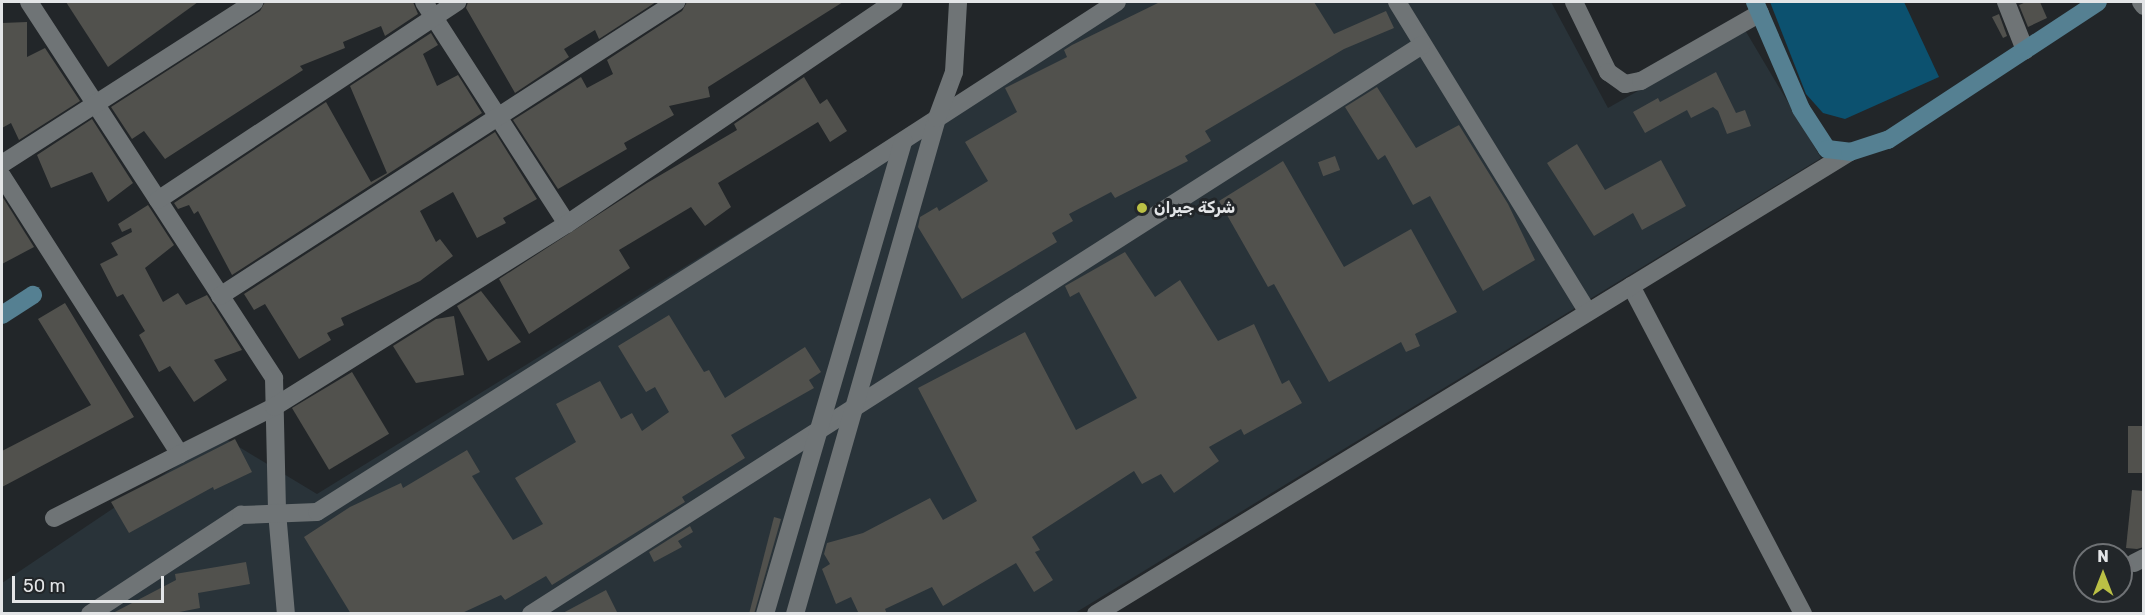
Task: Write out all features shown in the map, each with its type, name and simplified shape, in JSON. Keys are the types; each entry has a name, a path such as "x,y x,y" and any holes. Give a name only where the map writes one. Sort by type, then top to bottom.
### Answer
{"street":[{"path":"2,164 254,2"},
{"path":"158,200 429,9 457,2"},
{"path":"220,296 676,2"},
{"path":"54,518 274,407 567,224 894,2"},
{"path":"795,614 849,410 937,118 954,72 958,2"},
{"path":"90,614 242,514 317,512 903,141 1117,2"},
{"path":"1397,2 1588,312"},
{"path":"1574,2 1608,72 1625,84 1641,81 1757,7 1801,108 1827,149 1850,152"},
{"path":"2006,2 2025,50"},
{"path":"1096,614 1850,152 1888,140 2098,2"},
{"path":"2141,2 2144,6"},
{"path":"34,3 96,105 274,378 277,513 286,614"},
{"path":"429,9 496,118 567,224"},
{"path":"531,614 1422,45"},
{"path":"765,614 903,141"},
{"path":"2,176 180,454"},
{"path":"1631,286 1803,614"},
{"path":"2,315 33,295"},
{"path":"832,387 849,410"},
{"path":"783,554 805,578"}],"shaded area":[{"path":"1113,2 1551,2 1608,108 1745,30 1821,158 1075,613 2,614 2,583 221,436 317,494"},
{"path":"1770,2 1904,2 1939,77 1845,119 1823,113 1806,94"}],"building":[{"path":"66,2 198,2 108,67"},
{"path":"265,2 413,2 418,14 385,36 381,26 343,42 345,48 300,66 303,70 165,159 144,131 132,139 111,107 260,11"},
{"path":"468,2 656,2 599,39 595,30 564,49 569,57 515,93 466,8"},
{"path":"687,2 843,2 708,87 710,97 669,106 674,115 624,143 627,149 558,189 513,120 581,77 587,88 613,74 607,60 682,11"},
{"path":"1160,2 1314,2 1334,34 1386,11 1394,28 1344,49 1205,131 1211,141 1185,156 1188,161 1115,198 1111,192 1069,214 1073,221 1052,233 1057,242 962,299 918,227 920,217 937,207 939,211 988,181 965,142 1017,112 1005,88 1067,57 1064,50 1072,45"},
{"path":"2026,2 2040,2 2047,18 2028,27 2019,5"},
{"path":"1999,14 2007,36 2003,38 1992,17"},
{"path":"27,22 27,57 45,48 80,101 19,140 11,123 2,128 2,23"},
{"path":"431,33 438,45 423,54 437,86 458,75 482,113 232,275 198,211 194,214 189,205 178,209 174,203 326,102 371,182 387,173 350,86"},
{"path":"1716,72 1736,113 1745,110 1751,126 1727,134 1718,111 1713,107 1691,118 1687,110 1645,133 1633,112 1658,98 1660,102"},
{"path":"804,77 820,104 827,99 847,131 830,142 818,122 718,183 731,207 705,226 691,207 619,250 630,268 529,334 499,279 647,183 737,130 734,124"},
{"path":"1377,87 1416,148 1459,125 1508,204 1535,260 1483,291 1430,196 1413,205 1385,155 1378,160 1345,107"},
{"path":"92,119 133,183 108,202 92,172 51,188 37,155"},
{"path":"495,132 537,199 503,218 506,223 477,238 453,192 420,211 436,242 440,239 453,256 420,281 341,318 344,325 327,333 331,340 299,359 265,304 254,310 244,294"},
{"path":"1577,144 1605,190 1661,160 1686,206 1642,230 1633,213 1594,236 1547,163"},
{"path":"1335,156 1340,170 1323,176 1318,162"},
{"path":"1283,161 1344,267 1411,229 1457,312 1415,334 1420,346 1406,352 1401,342 1329,382 1274,284 1268,287 1219,201"},
{"path":"2,196 34,247 2,264"},
{"path":"148,205 174,245 145,268 163,302 178,293 186,305 207,295 242,350 214,360 227,380 194,402 170,366 159,372 139,335 145,331 123,294 117,297 100,264 118,255 111,243 132,232 131,228 122,232 118,224"},
{"path":"1125,252 1155,297 1180,280 1218,341 1254,324 1282,384 1289,380 1302,403 1244,435 1241,429 1209,447 1219,461 1174,493 1161,474 1142,484 1134,471 1032,537 1040,550 1035,552 1053,580 1034,592 1016,563 943,606 932,587 885,609 887,614 859,614 851,597 836,604 822,569 830,564 824,554 827,543 863,533 930,498 943,520 977,501 918,388 1025,332 1076,430 1137,398 1079,292 1070,297 1065,286"},
{"path":"481,291 521,342 488,361 457,306"},
{"path":"65,303 134,417 2,487 2,451 91,405 38,319"},
{"path":"669,315 704,372 709,370 725,398 805,347 821,372 809,380 814,388 731,435 745,458 682,497 685,502 552,585 546,576 505,600 501,595 460,614 351,614 304,537 350,507 401,483 403,488 467,450 480,472 472,476 513,540 543,524 515,478 576,442 556,404 600,381 621,419 632,413 642,431 669,412 655,387 646,392 618,346"},
{"path":"454,316 464,375 416,383 393,346 436,319"},
{"path":"352,372 389,434 329,470 292,408"},
{"path":"2128,426 2144,426 2144,473 2128,473"},
{"path":"235,439 252,472 214,490 213,487 129,533 111,502"},
{"path":"2132,490 2144,491 2144,547 2133,549 2133,543 2127,543"},
{"path":"774,517 781,519 754,614 749,614"},
{"path":"690,526 693,532 678,541 682,547 654,562 649,552"},
{"path":"246,562 250,584 198,593 200,608 169,614 111,614 176,580 175,574"},
{"path":"606,590 618,614 561,614"}],"place":[{"name":"شركة جيران","path":"1142,208"}]}
